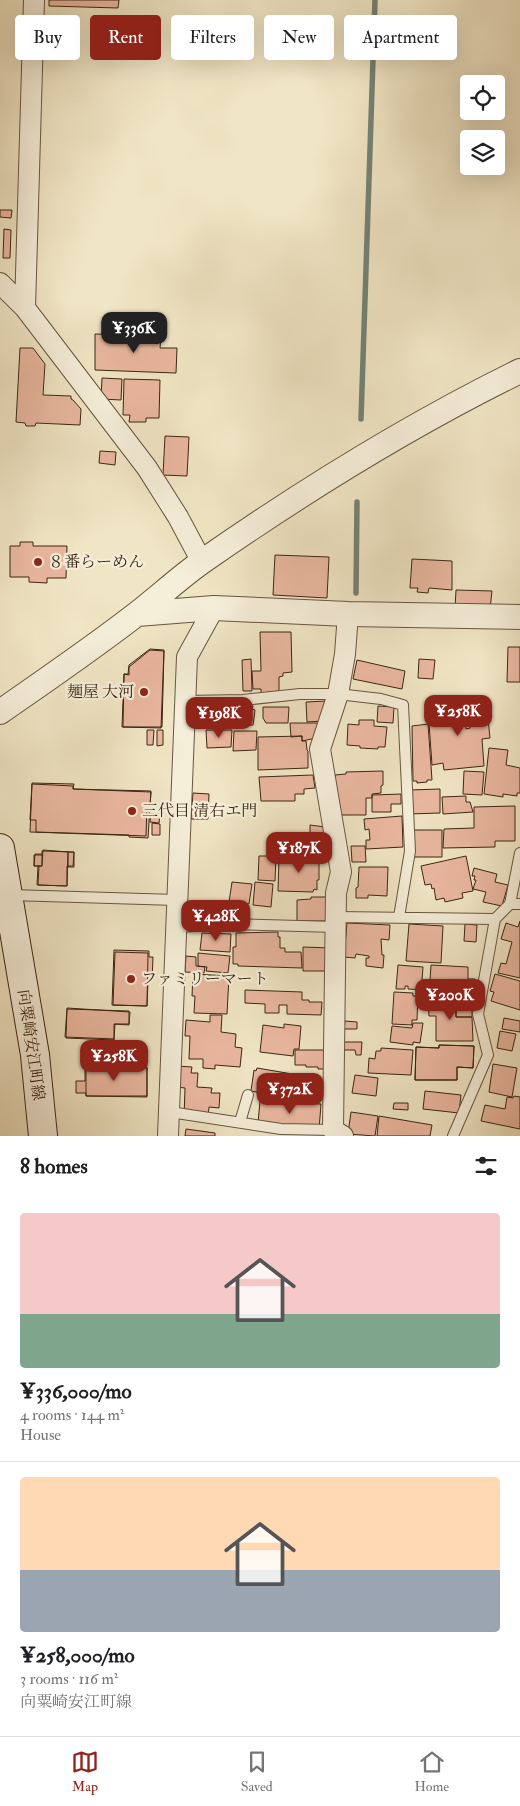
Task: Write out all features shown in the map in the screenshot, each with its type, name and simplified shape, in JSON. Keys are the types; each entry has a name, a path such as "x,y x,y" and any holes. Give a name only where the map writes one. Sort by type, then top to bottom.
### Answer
{"main road":[{"name":"向粟崎安江町線","path":"0,848 4,885 35,1055 43,1136"}],"street":[{"path":"25,308 34,0"},
{"path":"0,283 25,308 147,468 178,517 202,562"},
{"path":"0,712 137,614 202,562 353,462 461,400 520,371"},
{"path":"137,614 214,608 348,614 520,617"},
{"path":"168,1136 187,657 214,608"},
{"path":"338,1133 336,893 341,872 320,749 338,694 345,654 348,614"}],"lane":[{"path":"185,701 243,700 300,694 338,694 381,699 403,705 410,851 400,917"},
{"path":"176,927 337,922 400,917 495,919 515,904 520,853"},
{"path":"4,885 177,900"},
{"path":"453,1136 488,1055 478,1014 495,919"},
{"path":"240,1122 248,1095"},
{"path":"170,1112 240,1122 280,1132 338,1133"}],"building":[{"path":"49,0 119,0 118,8 49,6"},
{"path":"0,210 12,210 11,218 0,217"},
{"path":"4,229 11,230 10,258 3,258"},
{"path":"95,334 161,336 160,348 177,348 176,373 95,370"},
{"path":"20,348 33,348 45,364 43,395 71,396 71,399 81,409 80,425 36,423 35,426 26,426 25,423 16,422"},
{"path":"102,378 122,379 121,400 101,399"},
{"path":"124,379 160,380 159,418 146,418 146,422 129,422 130,415 123,415"},
{"path":"165,436 189,437 187,476 163,475"},
{"path":"100,451 116,452 115,465 99,463"},
{"path":"20,542 33,542 33,546 67,546 66,578 47,578 47,583 29,582 29,577 10,577 10,546 20,546"},
{"path":"275,555 329,557 327,598 273,595"},
{"path":"412,559 452,561 452,590 429,588 428,593 417,592 418,588 410,588"},
{"path":"456,590 492,591 490,609 455,608"},
{"path":"260,632 291,632 292,672 283,673 283,676 279,677 279,691 261,693 261,689 253,689 252,671 261,671"},
{"path":"508,647 520,647 520,682 507,682"},
{"path":"150,649 164,650 161,728 122,727 124,674 128,674 129,665"},
{"path":"150,650 164,651 162,727 123,727 124,674 129,675 129,667"},
{"path":"251,659 252,691 243,691 242,660"},
{"path":"419,659 435,660 433,679 418,678"},
{"path":"357,660 405,671 402,689 353,679"},
{"path":"326,701 322,721 307,722 306,702"},
{"path":"484,704 484,708 487,708 490,738 482,739 484,766 444,770 443,763 432,765 428,709 463,706 466,729 470,728 468,706"},
{"path":"207,706 215,706 215,709 221,708 221,706 253,706 252,709 255,710 253,725 203,727 203,708 207,708"},
{"path":"378,706 394,707 393,723 377,722"},
{"path":"263,707 289,707 288,723 266,723 263,718"},
{"path":"359,720 374,720 374,726 387,727 385,747 378,747 378,749 347,745 348,724 359,725"},
{"path":"290,723 321,723 316,738 302,741 302,736 291,737"},
{"path":"428,724 432,780 417,783 417,781 413,781 412,726"},
{"path":"147,730 154,730 153,745 147,745"},
{"path":"157,730 163,730 163,745 157,746"},
{"path":"206,730 232,730 231,747 207,748"},
{"path":"234,731 257,731 256,750 233,751"},
{"path":"302,736 302,741 306,741 308,751 308,768 258,770 258,737"},
{"path":"489,748 508,750 506,765 520,768 520,793 517,793 517,796 503,794 503,797 484,794"},
{"path":"383,771 381,793 372,794 372,798 366,798 366,815 339,815 335,775 346,774 346,772"},
{"path":"464,771 484,772 482,795 463,794"},
{"path":"313,775 315,788 304,789 304,794 295,794 295,801 261,801 259,777"},
{"path":"32,783 74,784 73,789 151,791 148,838 129,837 129,835 36,832 36,820 30,820"},
{"path":"32,784 73,786 73,789 151,792 150,805 147,805 146,836 30,832"},
{"path":"440,789 440,813 409,814 409,790"},
{"path":"193,793 209,794 208,819 191,819"},
{"path":"401,794 401,804 391,804 391,812 372,812 372,795"},
{"path":"466,796 466,802 470,802 473,812 443,814 442,797"},
{"path":"515,806 515,841 495,841 495,847 443,848 444,829 474,828 474,807"},
{"path":"151,814 160,814 159,823 150,822"},
{"path":"402,816 403,847 366,849 366,840 370,840 369,829 365,830 364,819"},
{"path":"152,823 160,824 160,835 152,835"},
{"path":"310,825 325,827 325,834 310,833"},
{"path":"412,830 442,830 442,857 412,857"},
{"path":"304,839 330,840 330,854 303,853"},
{"path":"351,846 365,846 366,862 352,862"},
{"path":"43,850 68,852 67,886 37,885 38,866 42,866"},
{"path":"42,851 74,852 73,866 67,866 67,886 38,885 39,866 34,866 34,855 42,855"},
{"path":"68,852 74,852 74,867 68,867"},
{"path":"35,854 42,854 42,866 34,866"},
{"path":"259,856 276,856 275,881 258,880"},
{"path":"466,856 473,891 462,893 463,898 445,902 444,898 436,900 434,888 432,889 431,884 425,885 421,866"},
{"path":"292,857 319,857 317,890 314,889 313,892 278,891 279,859 292,859"},
{"path":"359,867 388,867 387,896 368,895 368,898 356,898"},
{"path":"474,868 497,874 495,882 508,885 502,906 483,902 486,892 473,889 476,880 474,880 475,876 472,876"},
{"path":"232,882 252,884 249,904 229,902"},
{"path":"255,882 273,884 271,907 253,905"},
{"path":"311,897 328,897 327,921 297,921 297,900 311,899"},
{"path":"189,910 214,910 213,920 189,919"},
{"path":"520,921 520,978 498,973 501,963 506,964 512,942 501,939 506,923 518,927"},
{"path":"347,923 390,925 389,940 381,939 382,955 384,955 383,968 366,966 366,958 369,958 369,956 356,954 355,958 344,957"},
{"path":"409,924 443,926 441,963 406,961"},
{"path":"465,924 477,925 476,942 464,941"},
{"path":"278,932 280,948 285,948 285,952 301,952 302,968 238,966 238,964 233,964 233,947 236,947 236,933"},
{"path":"202,933 231,934 230,952 200,950"},
{"path":"303,947 331,948 330,971 303,971"},
{"path":"114,950 149,951 149,957 153,957 152,981 148,981 147,1006 112,1005"},
{"path":"115,952 148,953 147,1006 113,1005"},
{"path":"198,953 230,956 228,973 206,971 207,967 198,966"},
{"path":"186,956 196,957 196,966 205,967 204,973 185,972"},
{"path":"398,965 423,967 422,980 430,980 431,965 468,967 468,979 475,979 474,996 454,996 454,993 444,991 444,994 427,994 427,990 408,989 408,986 405,986 405,989 396,989"},
{"path":"193,974 229,976 227,1014 194,1013 195,996 192,996"},
{"path":"495,974 520,981 520,1010 491,1001 494,992 490,991"},
{"path":"245,990 302,992 302,1000 322,1002 321,1015 287,1014 287,1005 279,1005 279,1013 265,1013 265,1004 245,1003"},
{"path":"394,992 413,993 413,996 418,996 417,1020 412,1020 412,1025 392,1024"},
{"path":"433,998 456,998 456,1017 472,1017 473,1041 436,1041 436,1016 429,1016 428,1000 433,1000"},
{"path":"456,1000 472,1000 472,1017 456,1017"},
{"path":"67,1008 130,1012 129,1025 114,1024 114,1039 65,1037"},
{"path":"67,1009 129,1011 129,1024 115,1024 114,1040 66,1038"},
{"path":"210,1015 222,1015 221,1032 236,1034 235,1047 242,1048 240,1067 215,1065 215,1069 203,1068 203,1059 189,1059 190,1036 185,1036 186,1020 210,1022"},
{"path":"504,1018 520,1021 520,1032 502,1029"},
{"path":"345,1021 357,1022 357,1029 344,1029"},
{"path":"413,1023 423,1023 420,1043 413,1042 413,1045 390,1042 392,1026 412,1028"},
{"path":"284,1024 301,1026 299,1049 294,1049 293,1056 260,1052 263,1025 284,1028"},
{"path":"500,1031 516,1034 512,1051 497,1048"},
{"path":"343,1042 362,1042 361,1055 356,1055 355,1050 343,1050"},
{"path":"439,1045 474,1046 473,1068 457,1067 457,1080 415,1080 416,1047 439,1048"},
{"path":"439,1045 474,1046 473,1068 457,1067 457,1080 415,1080 416,1047 439,1048"},
{"path":"381,1048 413,1050 411,1075 368,1073 369,1058 375,1059 376,1051 381,1051"},
{"path":"295,1050 325,1050 326,1069 295,1065"},
{"path":"493,1064 517,1068 512,1097 489,1092"},
{"path":"85,1065 147,1068 147,1097 86,1096 86,1093 76,1093 76,1081 85,1081"},
{"path":"177,1066 192,1067 191,1073 198,1073 197,1087 212,1088 211,1093 220,1093 219,1108 209,1107 208,1118 184,1117 185,1088 176,1087"},
{"path":"86,1067 147,1067 147,1096 86,1096"},
{"path":"257,1068 310,1077 308,1093 285,1091 284,1098 251,1091 254,1070 256,1071"},
{"path":"355,1075 378,1078 376,1096 352,1093"},
{"path":"425,1091 461,1095 459,1113 423,1109"},
{"path":"514,1096 520,1097 520,1129 481,1121 485,1105 505,1109 507,1097 513,1098"},
{"path":"260,1101 321,1104 319,1130 258,1123"},
{"path":"394,1103 408,1103 408,1110 393,1109"},
{"path":"351,1112 378,1116 375,1136 348,1134"},
{"path":"379,1116 432,1125 430,1136 377,1136"},
{"path":"186,1129 215,1133 215,1136 185,1136"}],"waterway":[{"path":"361,419 375,0"},
{"path":"356,593 357,502"}],"place":[{"name":"８番らーめん","path":"38,562"},
{"name":"麺屋 大河","path":"144,692"},
{"name":"三代目 清右エ門","path":"132,811"},
{"name":"ファミリーマート","path":"131,979"}]}
